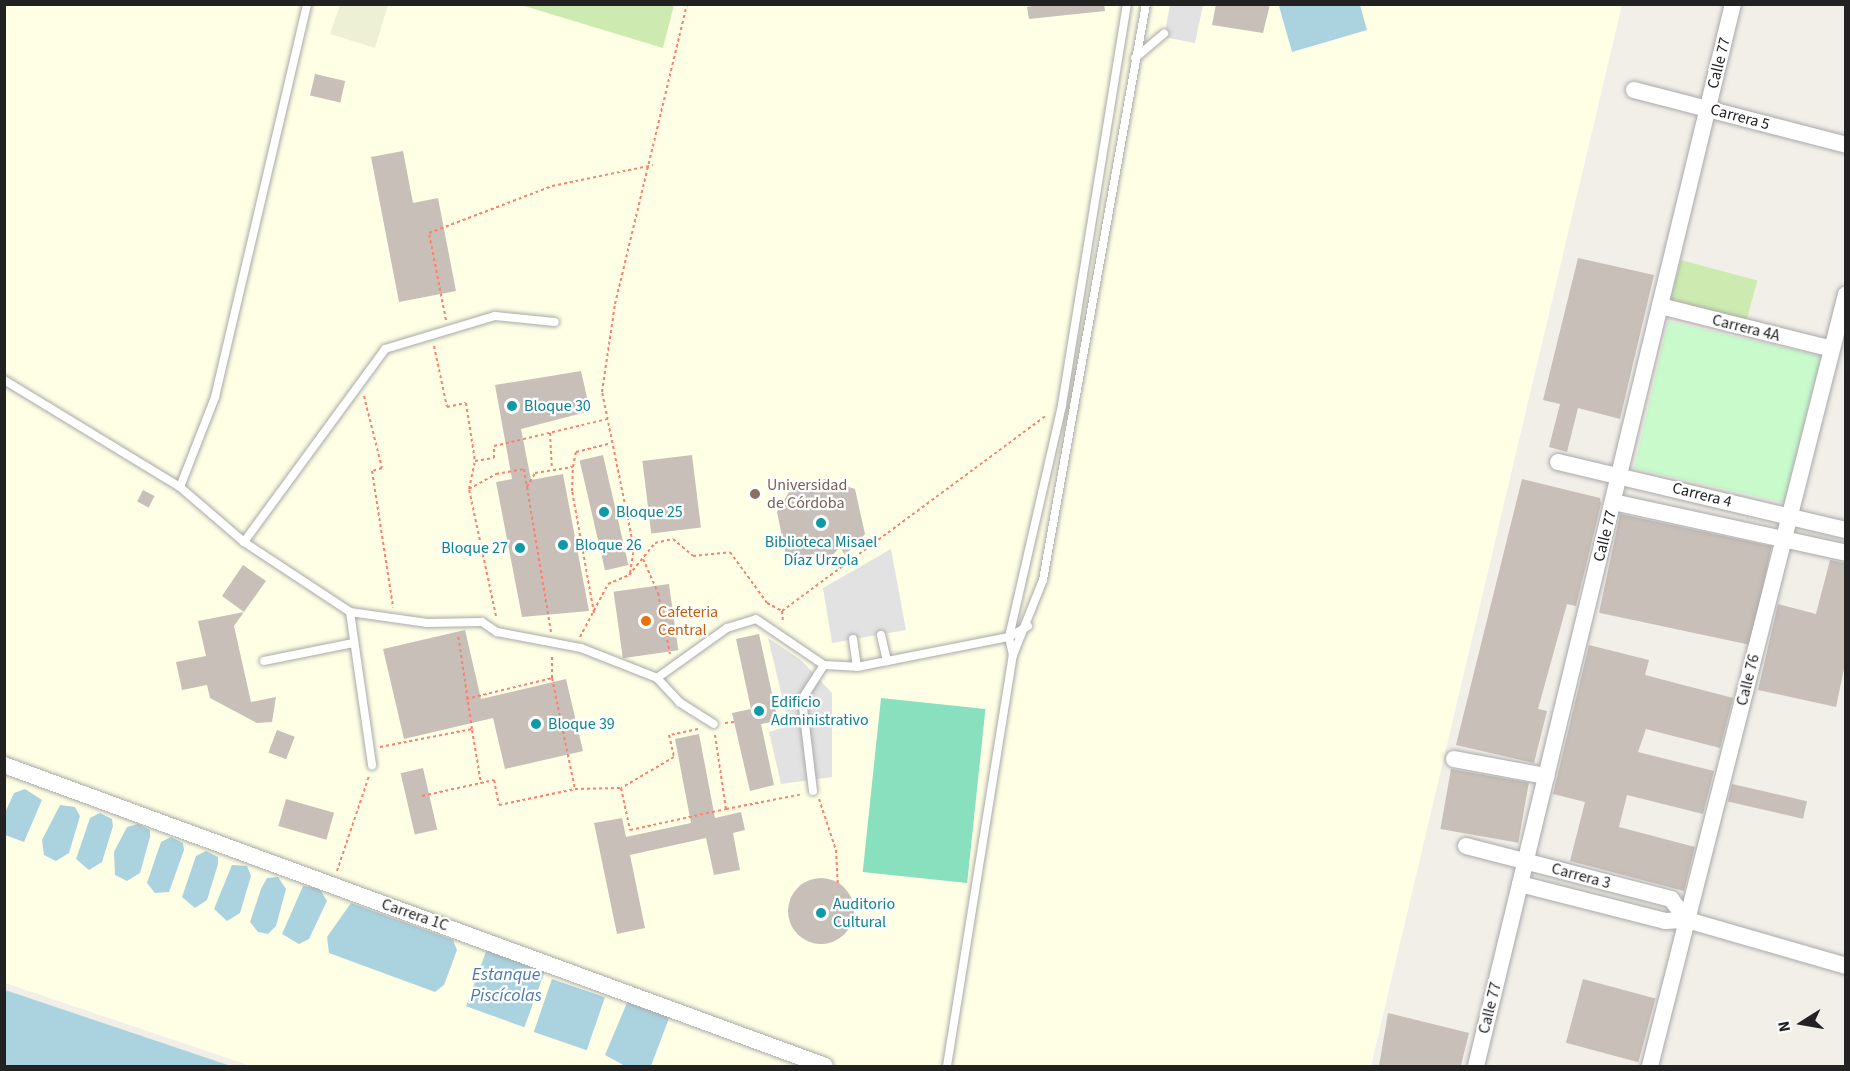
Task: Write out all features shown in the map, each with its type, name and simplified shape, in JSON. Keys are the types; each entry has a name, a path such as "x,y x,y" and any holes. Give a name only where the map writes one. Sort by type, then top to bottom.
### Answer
{"street":[{"name":"Calle 77","path":"1476,1066 1733,4"},
{"name":"Carrera 5","path":"1634,90 1845,145"},
{"name":"Calle 76","path":"1650,1066 1845,294"},
{"name":"Carrera 4A","path":"1660,306 1832,349"},
{"name":"Carrera 4","path":"1558,462 1845,530"},
{"name":"Carrera 4","path":"1613,502 1845,553"},
{"path":"1454,759 1546,776"},
{"name":"Carrera 1C","path":"4,765 825,1066"},
{"name":"Carrera 3","path":"1466,846 1671,899 1687,920"},
{"name":"Carrera 3","path":"1520,884 1665,921 1687,920 1845,966"}],"lane":[{"path":"180,487 215,397 307,4"},
{"path":"1013,655 1009,636 1062,405 1127,4"},
{"path":"947,1066 1013,655 1028,626 1043,580 1146,4"},
{"path":"1135,58 1164,34"},
{"path":"1116,71 1132,73"},
{"path":"1089,238 1103,239"},
{"path":"244,542 385,349 495,316 555,322"},
{"path":"4,380 180,487 244,542 350,612 395,620 458,619 482,622 497,632 551,640 581,648 657,678 699,715 714,724"},
{"path":"350,612 372,765"},
{"path":"657,678 727,628 756,619 824,665 857,667 1009,636 1028,626"},
{"path":"881,635 887,661"},
{"path":"853,639 857,667"},
{"path":"264,661 353,643"},
{"path":"813,791 802,699 824,665"}],"path":[{"path":"629,575 634,549 602,392 615,304 653,165 687,4"},
{"path":"447,330 429,233 552,186 653,165"},
{"path":"433,334 447,407 466,403 475,461 469,489 497,632"},
{"path":"360,382 382,468 372,471 395,620"},
{"path":"581,648 580,633 594,613 608,585 629,575 655,543 673,540 693,556 730,552 767,603 782,610 1062,405"},
{"path":"475,461 494,458 494,446 607,419"},
{"path":"550,433 552,468"},
{"path":"594,613 572,490 573,467 576,452 611,443"},
{"path":"527,487 535,473 552,468 573,467"},
{"path":"469,489 496,474 524,469 552,614 552,678 575,789"},
{"path":"643,558 658,592 673,665"},
{"path":"458,619 457,654 481,783"},
{"path":"466,699 552,678"},
{"path":"422,796 494,780 499,805 575,789 621,788 674,758 669,735 699,728 699,715"},
{"path":"714,724 726,809"},
{"path":"369,749 472,729"},
{"path":"332,886 372,765"},
{"path":"621,788 630,830 813,791 837,850 838,883"}],"shaded area":[{"name":"Universidad de Córdoba","path":"5,5 1622,5 1371,1066 251,1066 5,983"},
{"path":"340,5 388,5 375,48 330,34"},
{"path":"1170,5 1203,5 1195,43 1164,37"},
{"path":"891,549 906,630 832,643 823,588"},
{"path":"768,638 801,660 832,693 832,777 781,784 769,732 789,726"}],"green space":[{"path":"674,4 663,48 521,5"},
{"path":"1681,260 1757,280 1746,323 1670,303"},
{"path":"1668,321 1821,356 1787,503 1634,468"},
{"path":"881,698 985,709 967,883 863,872"}],"water":[{"path":"1360,5 1367,30 1292,52 1279,6"},
{"path":"25,789 42,800 24,842 5,835 4,815 14,793"},
{"path":"60,805 75,807 80,816 69,853 56,861 44,855 42,840"},
{"path":"100,813 112,819 113,826 102,862 89,870 76,859 90,818"},
{"path":"138,824 150,830 150,837 140,873 127,881 115,875 114,852 127,827"},
{"path":"171,837 183,843 184,850 169,892 155,893 147,883 161,842"},
{"path":"206,851 218,857 218,864 207,900 195,908 182,897 196,856"},
{"path":"232,865 247,866 251,876 240,913 227,921 214,909"},
{"path":"278,877 286,889 276,926 268,934 258,932 250,922 261,889 267,878"},
{"path":"303,886 319,888 327,901 309,939 299,944 282,934"},
{"path":"351,903 453,940 457,950 444,985 435,992 329,953 327,937"},
{"name":"Estanque Piscícolas","path":"488,946 546,967 524,1027 466,1006"},
{"path":"552,979 605,997 587,1050 534,1032"},
{"path":"5,990 231,1066 5,1066"},
{"path":"629,998 671,1013 651,1066 625,1066 605,1055"}],"building":[{"path":"1042,4 1104,4 1105,11 1029,19 1027,7"},
{"path":"1216,4 1270,4 1263,33 1212,25"},
{"path":"315,74 345,81 340,102 310,95"},
{"path":"403,151 413,203 438,198 456,291 399,302 371,157"},
{"path":"1578,258 1654,275 1620,419 1578,408 1567,452 1549,447 1560,404 1543,400"},
{"path":"581,371 590,411 521,429 531,480 563,474 589,611 522,617 496,482 512,479 495,385"},
{"name":"Bloque 25","path":"603,455 628,565 605,571 580,460"},
{"path":"692,455 701,527 651,534 642,461"},
{"name":"Biblioteca Misael Díaz Urzola","path":"825,479 855,489 865,534 845,555 840,547 828,560 812,554 806,566 786,556 777,512 792,487"},
{"path":"1522,479 1600,498 1601,504 1576,606 1567,604 1538,709 1547,711 1534,763 1456,745"},
{"path":"143,490 155,496 149,507 137,502"},
{"path":"1620,514 1772,546 1751,645 1599,613"},
{"path":"1830,560 1845,563 1845,664 1836,707 1758,690 1778,604 1816,614"},
{"path":"243,565 266,581 244,612 222,596"},
{"name":"Cafeteria Central","path":"669,584 678,650 623,658 614,592"},
{"path":"244,612 234,626 251,702 276,697 272,722 257,723 210,698 207,685 182,690 176,662 206,656 198,621"},
{"path":"465,630 481,699 566,679 583,751 505,769 493,718 404,739 383,649"},
{"name":"Edificio Administrativo","path":"759,634 778,721 761,724 774,785 750,791 732,713 751,709 736,639"},
{"path":"1589,645 1649,660 1645,675 1733,698 1720,748 1646,729 1638,752 1714,771 1703,814 1627,795 1619,827 1695,847 1684,891 1570,861 1585,802 1553,794"},
{"path":"277,730 295,737 286,759 268,752"},
{"path":"699,734 715,818 741,812 745,830 733,833 740,870 714,875 706,838 630,855 645,928 617,934 594,823 622,818 626,837 691,823 675,739"},
{"path":"423,768 437,829 415,835 401,773"},
{"path":"1451,769 1529,783 1518,843 1440,829"},
{"path":"1732,784 1807,801 1803,819 1728,802"},
{"path":"286,799 334,813 326,840 278,826"},
{"name":"Auditorio Cultural","path":"815,878 827,878 839,883 849,893 854,911 852,924 839,939 827,944 815,944 803,939 793,929 788,917 788,905 793,893 803,883"},
{"path":"1583,979 1655,998 1638,1062 1566,1043"},
{"path":"1388,1013 1469,1033 1461,1065 1379,1066"}],"place":[{"name":"Bloque 30","path":"512,406"},
{"name":"Universidad de Córdoba","path":"755,494"},
{"name":"Bloque 25","path":"604,512"},
{"name":"Biblioteca Misael Díaz Urzola","path":"821,523"},
{"name":"Bloque 26","path":"563,545"},
{"name":"Bloque 27","path":"520,548"},
{"name":"Cafeteria Central","path":"646,621"},
{"name":"Edificio Administrativo","path":"759,711"},
{"name":"Bloque 39","path":"536,724"},
{"name":"Auditorio Cultural","path":"821,913"}]}
